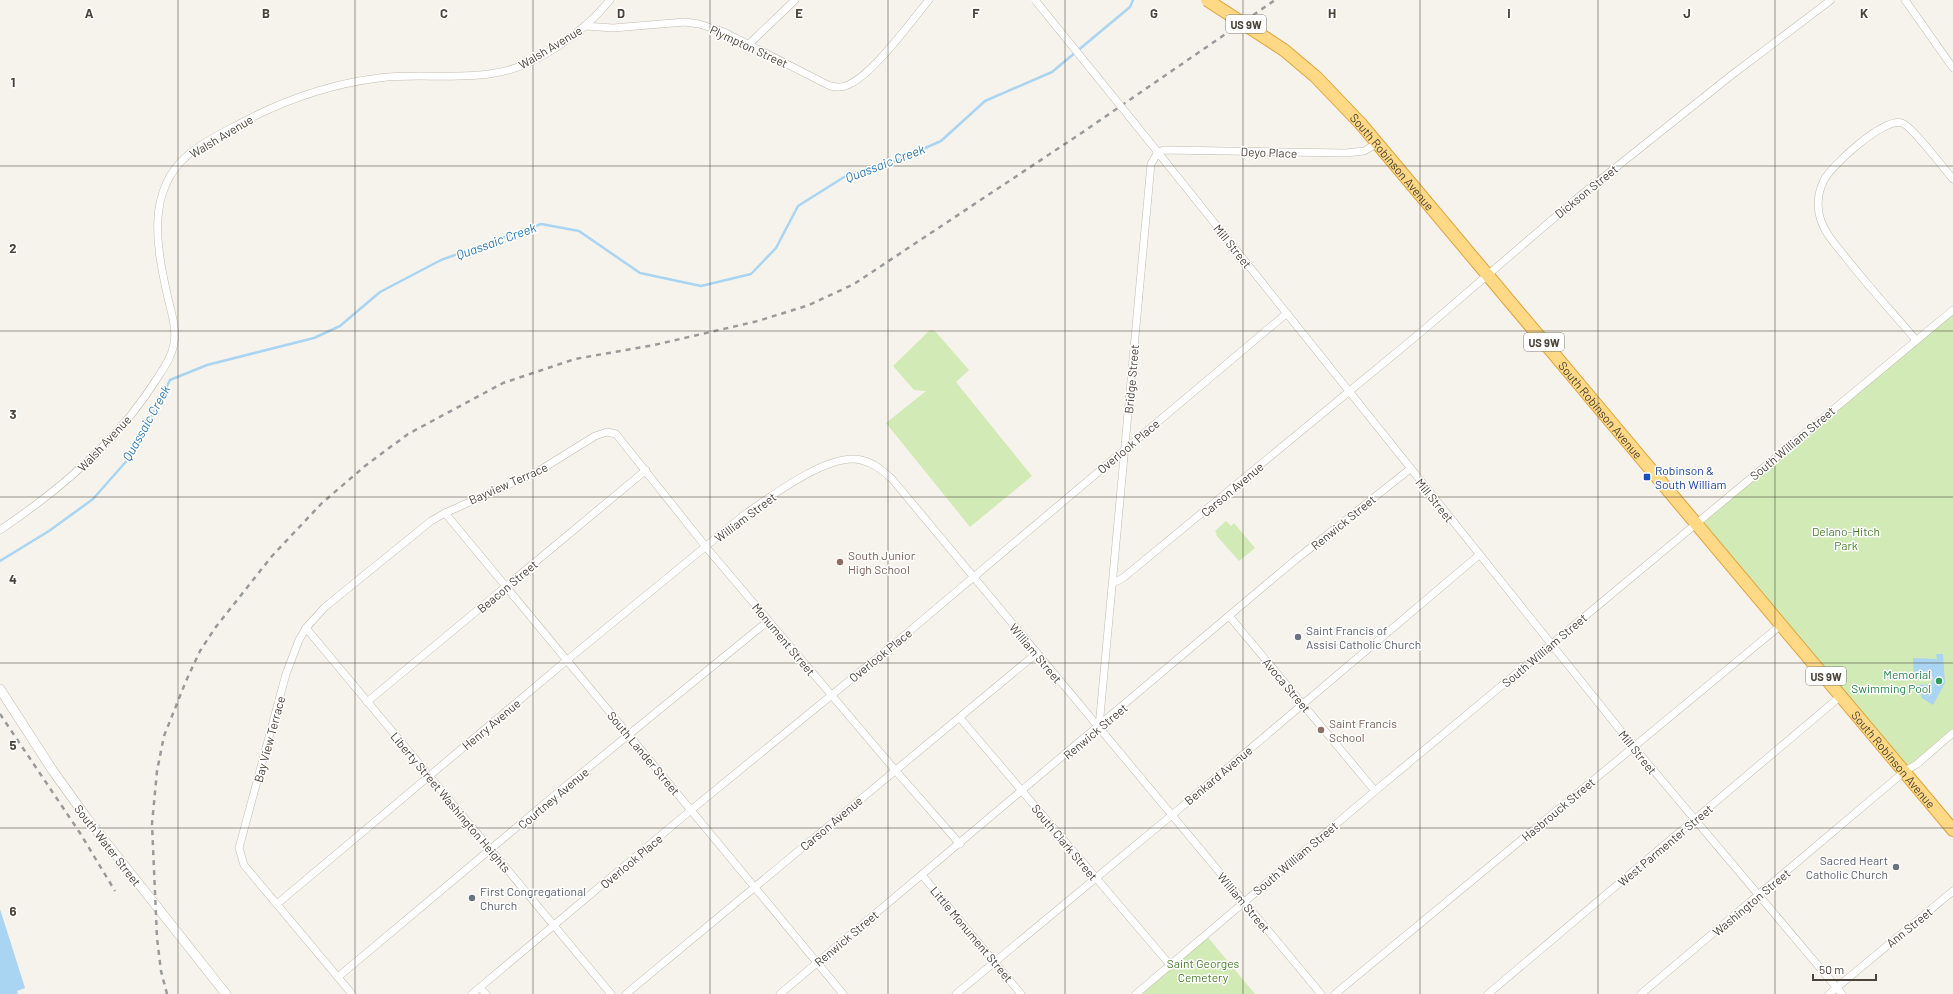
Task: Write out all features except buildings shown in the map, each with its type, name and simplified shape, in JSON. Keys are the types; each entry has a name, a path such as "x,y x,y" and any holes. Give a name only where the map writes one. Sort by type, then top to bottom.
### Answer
{"highway":[{"name":"South Robinson Avenue","path":"1207,0 1284,50 1331,92 1378,143 1696,525 1842,695 1953,830"}],"street":[{"name":"Walsh Avenue","path":"0,530 59,488 99,450 149,392 171,354 175,336 161,268 157,237 158,219 160,202 167,183 178,166 187,156 212,139 263,111 322,88 382,78 496,73 511,69 540,56 585,26 610,0"},
{"path":"748,45 795,0"},
{"name":"Plympton Street","path":"585,26 613,28 685,22 699,24 724,32 830,86 837,87 846,86 867,72 929,0"},
{"name":"Mill Street","path":"1035,0 1633,746 1842,994"},
{"name":"Dickson Street","path":"1349,392 1629,156 1831,0"},
{"path":"1905,0 1953,68"},
{"path":"1916,340 1865,281 1827,233 1819,213 1817,201 1823,181 1831,169 1869,136 1883,126 1891,123 1902,123 1911,130 1953,179"},
{"name":"Deyo Place","path":"1158,152 1164,150 1221,150 1346,153 1364,151 1378,143"},
{"name":"Bridge Street","path":"1099,727 1151,164 1158,152"},
{"name":"South William Street","path":"1136,994 1171,966 1375,791 1953,310"},
{"name":"Overlook Place","path":"472,994 691,810 973,577 1287,313"},
{"name":"Carson Avenue","path":"1113,583 1123,578 1349,392"},
{"name":"Monument Street","path":"613,432 646,470 706,547 768,621 960,844"},
{"name":"Bayview Terrace","path":"444,513 544,469 595,436 613,432"},
{"name":"William Street","path":"706,547 769,497 824,465 838,460 852,459 877,466 892,479 1321,994"},
{"name":"Renwick Street","path":"780,994 1352,514 1410,469"},
{"name":"Beacon Street","path":"367,702 646,470"},
{"name":"South Lander Street","path":"444,513 843,994"},
{"name":"Bay View Terrace","path":"352,994 244,865 239,848 286,674 299,640 306,628 325,607 431,521 444,513"},
{"name":"Henry Avenue","path":"277,904 566,661 706,547"},
{"name":"Benkard Avenue","path":"956,994 1095,877 1172,815 1479,555"},
{"name":"Avoca Street","path":"1230,616 1375,791"},
{"name":"Courtney Avenue","path":"338,977 768,621"},
{"name":"Hasbrouck Street","path":"1335,994 1781,625"},
{"name":"Liberty Street Washington Heights","path":"306,628 611,994"},
{"name":"Carson Avenue","path":"626,994 1037,653"},
{"name":"South Water Street","path":"0,689 53,771 86,817 226,994"},
{"name":"West Parmenter Street","path":"1488,994 1842,695"},
{"name":"South Clark Street","path":"960,718 1171,966"},
{"name":"Washington Street","path":"1641,994 1905,771 1917,764 1953,733"},
{"name":"Little Monument Street","path":"922,875 1021,994"},
{"name":"Ann Street","path":"1829,994 1953,891"},
{"path":"480,988 486,994"}],"green space":[{"name":"Delano-Hitch Park","path":"1953,309 1953,731 1905,771 1696,525"},
{"path":"930,330 935,331 969,370 956,382 1032,476 970,527 886,423 926,391 914,390 893,366"},
{"path":"1226,521 1231,526 1234,523 1255,548 1239,561 1216,535 1217,534 1215,531"},
{"name":"Saint Georges Cemetery","path":"1206,935 1255,994 1135,994"}],"water":[{"name":"Memorial Swimming Pool","path":"1936,654 1943,654 1945,683 1933,705 1922,698 1918,685 1932,684 1933,677 1914,677 1913,658 1937,659"},
{"path":"0,909 25,988 17,991 18,994 0,994"}],"waterway":[{"name":"Quassaic Creek","path":"0,561 49,531 93,499 131,456 170,380 207,365 314,338 340,326 380,292 441,260 541,224 579,231 640,273 701,286 751,274 776,248 798,206 849,174 891,163 941,141 985,101 1052,72 1130,7 1133,0"}],"railway":[{"path":"167,994 161,971 157,938 152,824 157,771 164,736 200,651 215,628 272,556 322,503 365,466 408,434 503,383 575,359 654,345 758,321 809,305 854,284 1080,134 1275,0"},
{"path":"0,714 80,833 115,891"}],"place":[{"name":"Robinson & South William","path":"1647,477"},
{"name":"South Junior High School","path":"840,562"},
{"name":"Saint Francis of Assisi Catholic Church","path":"1298,637"},
{"name":"Memorial Swimming Pool","path":"1939,681"},
{"name":"Saint Francis School","path":"1321,730"},
{"name":"Sacred Heart Catholic Church","path":"1896,867"},
{"name":"First Congregational Church","path":"472,898"}]}
